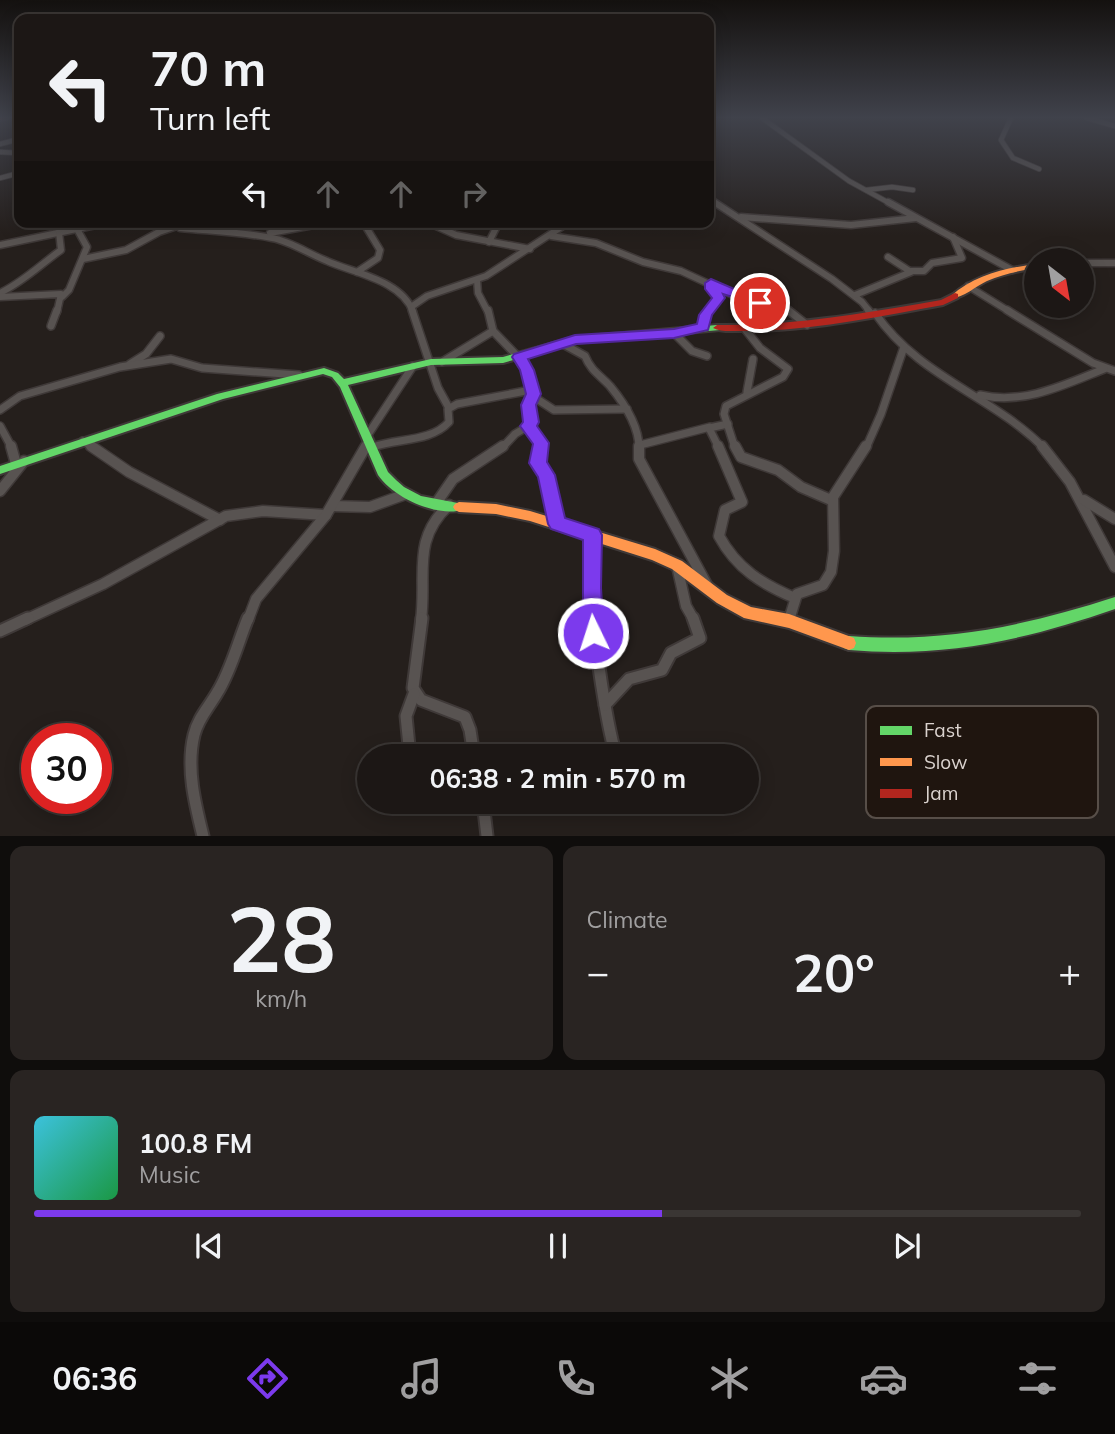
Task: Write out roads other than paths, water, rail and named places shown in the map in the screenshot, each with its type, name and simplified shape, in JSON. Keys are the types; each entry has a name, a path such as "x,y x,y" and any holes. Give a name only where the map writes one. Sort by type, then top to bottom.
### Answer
{"street":[{"path":"814,157 834,172 1012,270"},
{"path":"1012,157 1039,169"},
{"path":"866,190 892,187 913,190"},
{"path":"714,201 855,295 904,347 931,369 968,390 1034,438 1052,456 1081,498 1113,562"},
{"path":"738,217 851,225 917,218"},
{"path":"0,245 72,228"},
{"path":"51,326 87,247 80,228"},
{"path":"83,259 126,250 168,228"},
{"path":"213,228 268,234 389,286 411,307 436,362 438,388 449,408 449,422 439,433 389,441 370,441"},
{"path":"268,234 274,228"},
{"path":"268,234 299,228"},
{"path":"357,272 378,258 380,250 367,228"},
{"path":"441,228 489,242 530,249"},
{"path":"489,242 496,228"},
{"path":"411,307 427,296 477,280 561,228"},
{"path":"0,295 23,282 40,264 61,250 59,232"},
{"path":"551,236 596,243 643,262 681,271 737,297 778,303 807,325"},
{"path":"855,295 911,271 924,271 932,263 962,258 953,237"},
{"path":"888,257 911,271"},
{"path":"1094,263 1115,262"},
{"path":"343,383 436,362 476,363 520,357 604,336 674,333 703,327 744,329 807,325 943,302 958,296 968,286 986,277 1024,268"},
{"path":"435,505 453,480 500,450 531,422 529,405 532,392 527,370 520,357 493,331 487,308 478,293 477,280"},
{"path":"703,327 706,315 718,298 711,283"},
{"path":"968,286 1104,369 1115,371"},
{"path":"0,295 54,293 62,297"},
{"path":"744,329 765,353 788,369 783,377 747,392 726,406 724,414 736,450 741,457 778,470 801,486 831,500"},
{"path":"436,362 493,331"},
{"path":"674,333 692,351 707,356"},
{"path":"129,365 146,354 160,336"},
{"path":"564,344 585,356 590,369 604,381 626,409 640,445 639,459 670,511 709,590"},
{"path":"789,621 795,598 806,589 823,585 830,572 835,532 831,500 856,464 876,427 904,347"},
{"path":"0,410 20,396 129,365 174,359 202,368 299,375"},
{"path":"747,392 753,359"},
{"path":"203,835 195,804 191,755 194,733 202,713 218,692 256,599 329,510 413,366"},
{"path":"968,390 998,400 1024,397 1104,369"},
{"path":"0,470 221,396 324,371 335,375 343,383 384,475 392,485 417,501 435,505 504,510 655,555 677,565 709,590 758,616 789,621 851,643 905,646 939,644 1044,626 1115,603"},
{"path":"449,408 465,401 532,392"},
{"path":"532,392 554,410 626,409"},
{"path":"640,445 728,424"},
{"path":"0,426 21,462"},
{"path":"528,426 541,443 538,463 547,475 557,524"},
{"path":"710,427 742,500 741,504 724,512 719,536 742,571 768,587 795,598"},
{"path":"83,441 129,472 220,520"},
{"path":"0,491 21,462"},
{"path":"0,631 103,584 220,520 243,511 378,507 406,494"},
{"path":"1081,498 1115,519"},
{"path":"409,744 406,716 414,694 412,682 423,607 422,551 426,536 437,516 449,505"},
{"path":"592,535 591,616 606,720 613,744"},
{"path":"605,705 629,679 662,670 671,653 700,638 698,627 686,606 677,565"},
{"path":"414,694 421,700 463,716 468,723 472,744"},
{"path":"484,814 487,835"}]}
